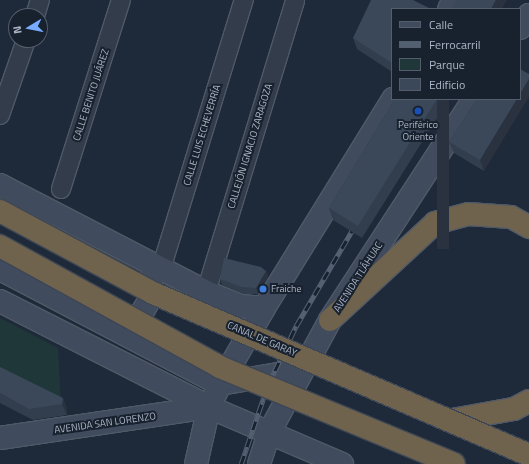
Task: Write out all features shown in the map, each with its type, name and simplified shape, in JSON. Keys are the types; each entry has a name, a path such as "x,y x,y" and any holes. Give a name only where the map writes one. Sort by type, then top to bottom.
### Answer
{"highway":[{"name":"CANAL DE GARAY","path":"0,211 153,293 452,420 529,455"},
{"path":"330,320 435,223 468,214 510,217 529,228"},
{"path":"0,246 220,368 454,464"},
{"path":"452,420 514,409 529,401"}],"main road":[{"path":"521,27 529,15"},
{"path":"196,464 209,408 220,384 264,308 392,100"},
{"name":"AVENIDA TLÁHUAC","path":"260,464 270,431 301,370 330,320 473,100"},
{"path":"0,185 206,292 241,306 264,308"},
{"path":"107,325 137,318 150,299 153,265"},
{"path":"0,269 220,384 301,370"},
{"path":"0,302 209,408 270,431 342,464"},
{"name":"AVENIDA SAN LORENZO","path":"0,438 209,408"}],"street":[{"name":"CALLE BENITO JUÁREZ","path":"61,189 121,0"},
{"name":"CALLE LUIS ECHEVERRÍA","path":"153,265 244,0"},
{"name":"CALLEJÓN IGNACIO ZARAGOZA","path":"206,292 295,0"},
{"path":"0,115 23,48"}],"green space":[{"path":"0,318 58,348 61,403 0,373"}],"building":[{"path":"371,0 413,0 429,8 391,8 391,62 353,38"},
{"path":"456,0 496,0 492,8 452,8"},
{"path":"521,70 529,74 529,79 521,92"},
{"path":"394,100 436,100 358,226 329,208"},
{"path":"476,100 516,100 480,160 449,142"},
{"path":"224,258 261,267 266,271 256,288 242,287 220,279"},
{"path":"0,367 63,398 62,404 29,409 0,393"}],"railway":[{"path":"241,464 267,387 296,326 357,222"}],"place":[{"name":"Periférico Oriente","path":"418,111"},
{"name":"Fraiche","path":"263,289"}]}
